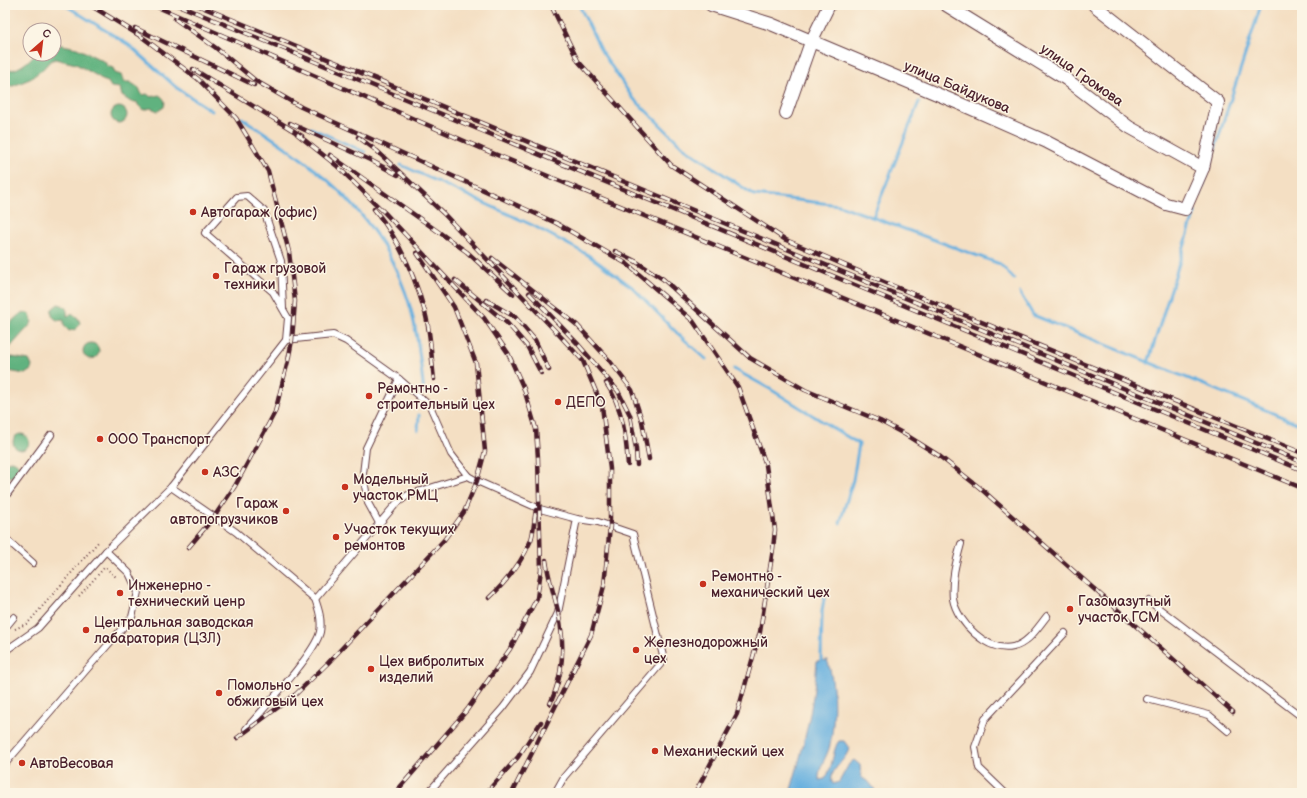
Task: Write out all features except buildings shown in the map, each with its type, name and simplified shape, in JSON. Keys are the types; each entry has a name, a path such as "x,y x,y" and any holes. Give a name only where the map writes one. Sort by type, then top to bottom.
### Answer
{"street":[{"name":"улица Байдукова","path":"711,5 771,24 1045,141 1166,204 1185,209 1203,168"},
{"path":"786,113 811,42 829,5"},
{"name":"улица Громова","path":"946,5 1066,79 1129,127 1203,168"},
{"path":"1094,5 1218,102 1203,168"}],"lane":[{"path":"5,651 38,628 106,551 171,487 286,340 288,318 273,292 205,233 237,197 247,196 264,211 281,261 283,309"},
{"path":"286,340 333,335 346,341 399,379 430,406 451,454 468,476 518,501 540,509 577,519 598,522 633,534 664,660 564,777 555,793"},
{"path":"379,523 368,503 363,474 366,448 399,379"},
{"path":"5,497 51,435"},
{"path":"315,599 396,504 408,495 468,476"},
{"path":"171,487 236,532 315,599 321,615 320,633 312,650 246,729"},
{"path":"428,793 503,708 530,672 558,613 577,519"},
{"path":"5,538 33,563"},
{"path":"961,544 953,574 953,599 960,617 972,631 988,642 1001,647 1013,647 1023,643 1047,616"},
{"path":"5,764 132,617 138,592 129,573 106,551"},
{"path":"1149,601 1302,717"},
{"path":"8,630 14,617"},
{"path":"1005,793 979,768 975,747 980,733 986,719 1065,633"},
{"path":"1146,699 1209,715 1228,731"}],"path":[{"path":"8,630 28,623 99,541"}],"green space":[{"path":"62,45 77,48 105,62 107,66 113,68 115,73 121,75 124,82 130,82 139,88 142,95 147,94 151,97 159,95 165,101 165,105 158,111 151,108 143,110 137,102 131,102 122,96 120,88 111,87 108,82 76,64 62,61"},
{"path":"49,62 30,79 13,86 5,86 5,70 18,68 26,63"},
{"path":"119,107 125,109 127,115 125,121 119,123 113,121 111,115 113,109"},
{"path":"58,304 66,308 67,316 74,315 78,319 80,323 76,329 69,331 64,326 64,320 56,320 53,317 52,309"},
{"path":"23,312 30,314 32,321 31,324 5,353 5,329"},
{"path":"91,343 97,345 99,351 97,357 91,359 85,357 83,351 85,345"},
{"path":"12,357 29,360 32,366 31,370 25,374 8,371 5,364 8,358"},
{"path":"21,434 27,436 29,442 27,448 21,450 15,448 13,442 15,436"},
{"path":"11,461 18,466 19,469 14,476 11,477 4,472 3,469 8,462"}],"water":[{"path":"827,660 832,679 834,702 833,725 829,750 821,767 819,780 825,779 830,769 837,744 839,741 844,741 849,748 845,757 834,770 832,775 833,784 839,782 849,764 854,760 860,765 861,777 870,783 877,793 790,793 807,727 816,678 817,661"}],"waterway":[{"path":"65,5 129,45 177,88 212,111"},
{"path":"579,5 602,52 632,97 683,147 754,195 839,205 1000,264 1014,279"},
{"path":"1209,167 1261,5"},
{"path":"873,217 919,102"},
{"path":"242,118 317,171 359,212 377,235 392,261 409,303 418,341 424,393"},
{"path":"311,128 365,152"},
{"path":"401,165 532,225 588,255 632,287 677,333 706,359"},
{"path":"1200,195 1207,173"},
{"path":"1148,363 1195,212"},
{"path":"1020,293 1033,315 1302,425"},
{"path":"734,369 770,389 859,444 853,480 840,523"},
{"path":"418,430 419,415"},
{"path":"821,660 822,610 825,594"}],"railway":[{"path":"90,5 142,37 198,79 236,118 268,171 289,252 295,301 292,340 275,412 235,486 214,517 188,548"},
{"path":"153,5 485,150 1302,488"},
{"path":"178,5 1302,470"},
{"path":"197,5 1302,462"},
{"path":"551,5 578,61 671,165 786,240 891,285 1302,453"},
{"path":"175,19 216,48 256,81 301,107 556,223 627,264 693,321 738,387 766,465 775,530 773,549 760,632 737,714 695,793"},
{"path":"135,28 254,85"},
{"path":"193,69 302,136"},
{"path":"290,123 370,160 398,175"},
{"path":"297,134 337,166 385,213 484,318 508,353 524,389 536,429 541,570 537,598 510,649 467,710 395,793"},
{"path":"358,137 377,151 443,213 583,361 602,406 610,469 610,526 604,586 591,635 512,793"},
{"path":"330,155 467,252 513,294"},
{"path":"374,209 404,256 420,296 428,326 434,379"},
{"path":"615,251 635,261 663,279 750,358 805,390 880,421 938,455 980,488 1233,712"},
{"path":"237,738 296,694 328,663 444,540 464,512 477,481 485,451 476,363 454,307 417,253"},
{"path":"492,258 577,325 609,360 632,390 642,421 649,459"},
{"path":"455,280 507,323 527,346 541,373"},
{"path":"529,293 577,343 618,391 630,415 636,449 637,465"},
{"path":"486,300 515,317 535,340 549,370"},
{"path":"606,383 616,402 623,422 628,465"},
{"path":"489,598 513,571 523,556 531,540 536,510"},
{"path":"546,560 562,634 561,670 555,693 550,704"},
{"path":"486,793 518,757 541,722"}],"place":[{"name":"Автогараж (офис)","path":"193,212"},
{"name":"Гараж грузовой техники","path":"216,276"},
{"name":"Ремонтно - строительный цех","path":"369,396"},
{"name":"ДЕПО","path":"558,402"},
{"name":"ООО Транспорт","path":"100,439"},
{"name":"АЗС","path":"205,472"},
{"name":"Модельный участок РМЦ","path":"345,487"},
{"name":"Гараж автопогрузчиков","path":"286,511"},
{"name":"Участок текущих ремонтов","path":"336,537"},
{"name":"Ремонтно - механический цех","path":"703,584"},
{"name":"Инженерно - технический ценр","path":"120,593"},
{"name":"Газомазутный участок ГСМ","path":"1070,609"},
{"name":"Центральная заводская лабаратория (ЦЗЛ)","path":"86,630"},
{"name":"Железнодорожный цех","path":"636,650"},
{"name":"Цех вибролитых изделий","path":"371,669"},
{"name":"Помольно - обжиговый цех","path":"219,693"},
{"name":"Механический цех","path":"655,751"},
{"name":"АвтоВесовая","path":"22,763"}]}
